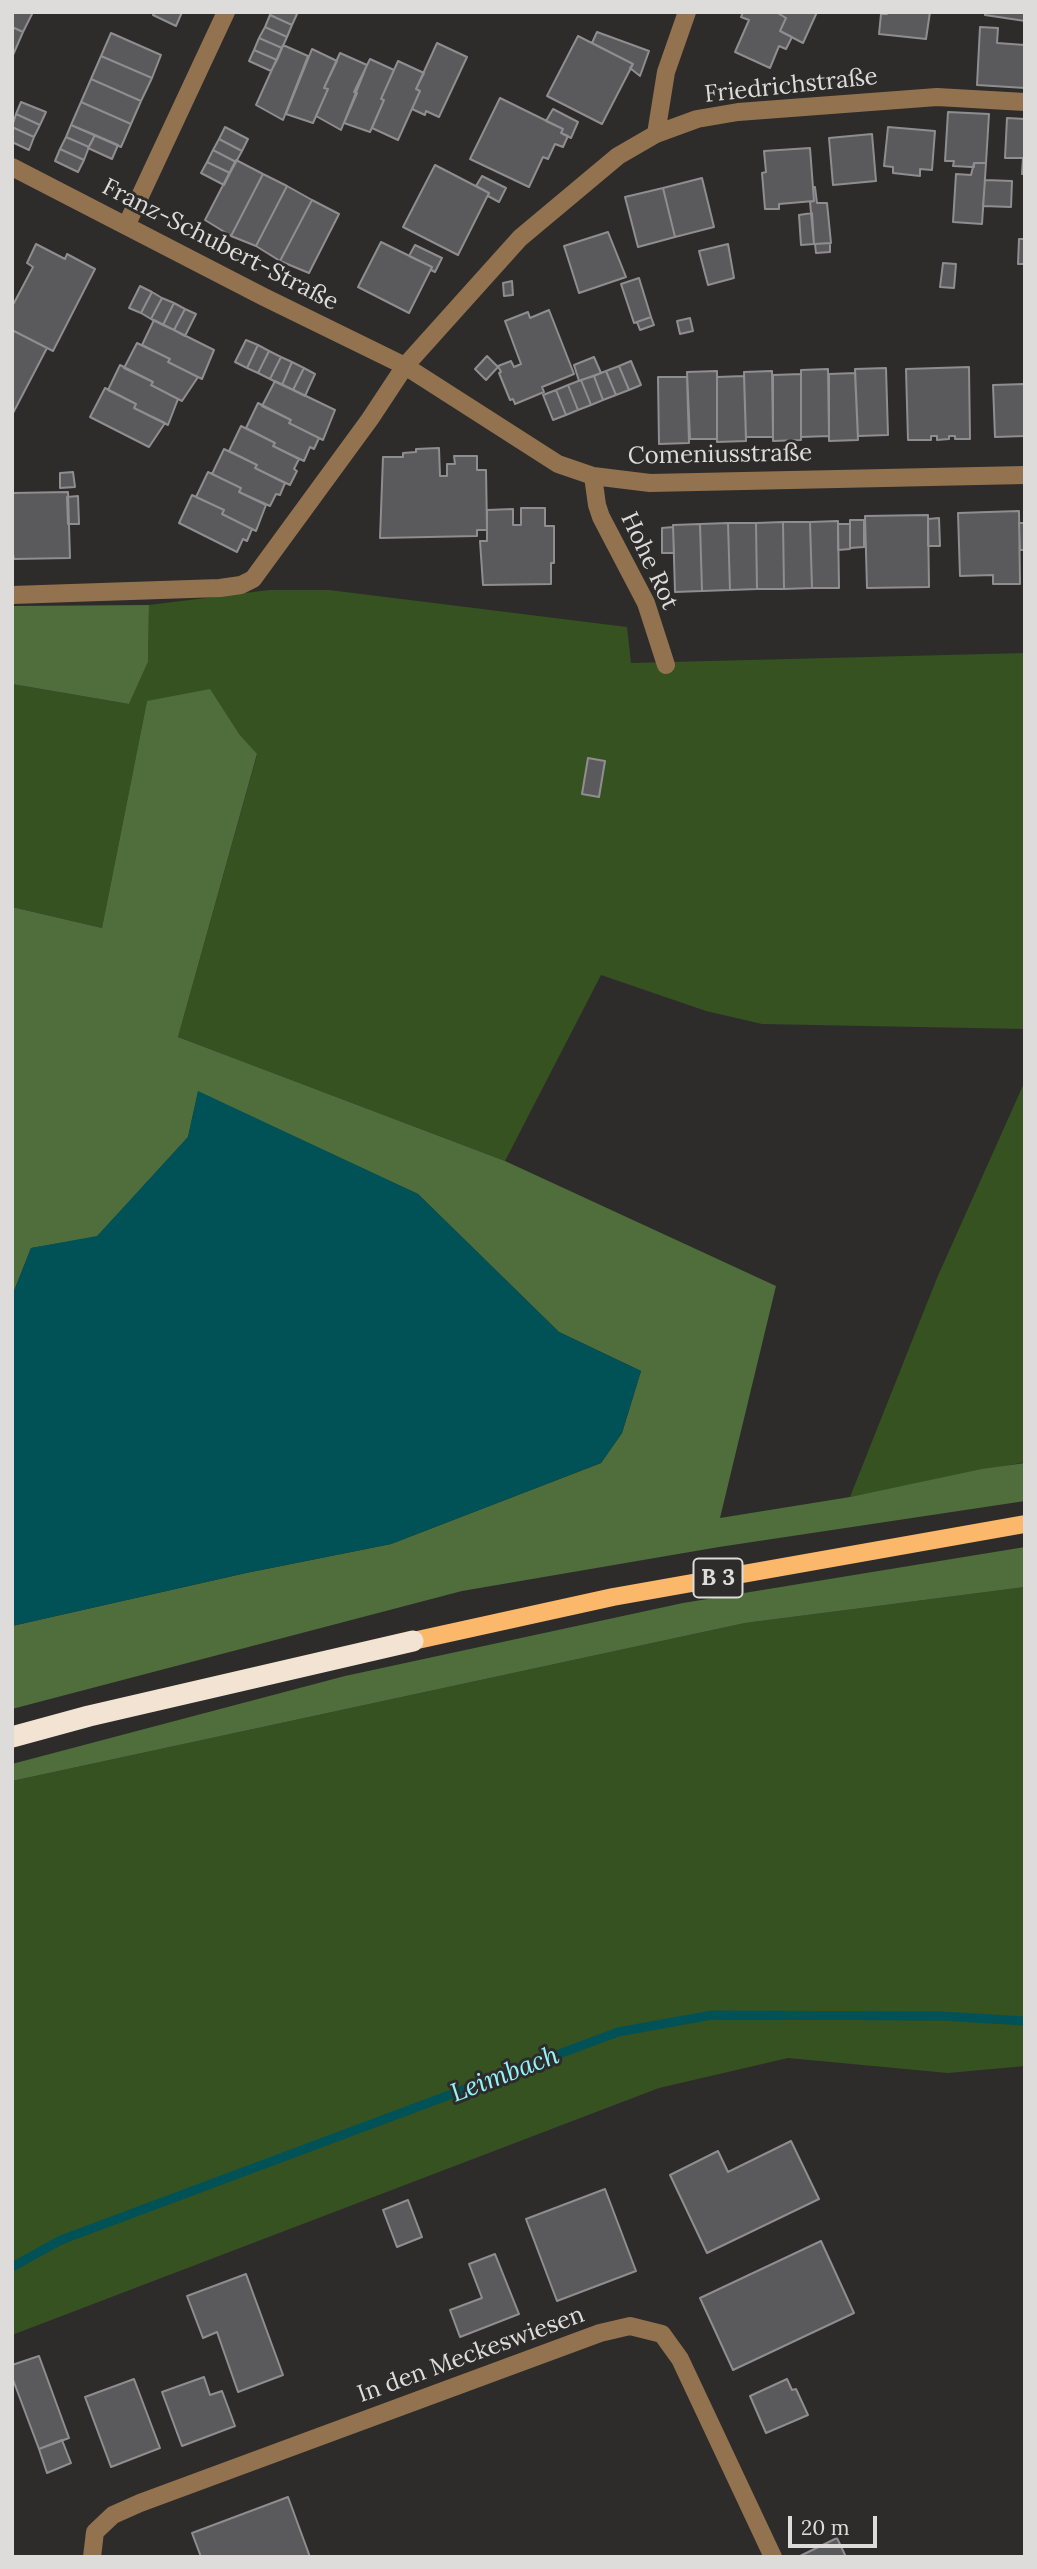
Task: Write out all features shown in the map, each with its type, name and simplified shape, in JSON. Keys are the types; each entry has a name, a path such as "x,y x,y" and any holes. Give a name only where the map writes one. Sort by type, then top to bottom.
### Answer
{"highway":[{"name":"B 3","path":"12,1737 89,1716 413,1640"}],"main road":[{"name":"B 3","path":"413,1640 613,1597 1025,1524"}],"street":[{"path":"127,224 226,12"},
{"path":"656,134 666,72 687,12"},
{"name":"Friedrichstraße","path":"12,595 220,589 248,583 265,566 405,366 520,238 618,156 656,134 697,119 738,111 937,97 1025,102"},
{"name":"Franz-Schubert-Straße","path":"12,167 264,297 405,366"},
{"name":"Comeniusstraße","path":"405,366 539,453 566,467 593,476 650,483 1025,475"},
{"name":"Hohe Rot","path":"593,476 601,517 646,603 666,665"},
{"name":"In den Meckeswiesen","path":"92,2557 95,2532 113,2515 140,2503 600,2333 630,2326 662,2334 680,2359 772,2557"}],"green space":[{"path":"269,590 329,590 627,627 631,663 1025,653 1025,1029 762,1024 706,1011 601,975 505,1161 178,1037 257,755 239,734 147,701 102,928 12,907 12,684 129,704 148,662 149,605"},
{"path":"149,605 148,662 129,704 12,684 12,606"},
{"path":"210,689 239,734 257,754 178,1037 505,1161 776,1286 720,1518 850,1497 982,1469 1025,1463 1025,1501 719,1547 462,1591 12,1709 12,1626 246,1573 391,1544 601,1463 622,1433 641,1371 559,1332 418,1194 198,1092 188,1137 97,1237 31,1248 12,1296 12,907 102,928 147,701"},
{"path":"1025,1081 1025,1462 850,1497 937,1278"},
{"path":"1025,1547 1025,1587 745,1623 12,1781 12,1764 345,1676 683,1603"},
{"path":"1025,1587 1025,2066 948,2073 788,2058 659,2088 12,2335 12,1781 745,1623"}],"water":[{"path":"198,1091 418,1194 559,1332 641,1371 622,1433 601,1463 391,1544 246,1573 12,1626 12,1296 31,1248 97,1236 188,1137"}],"building":[{"path":"12,12 33,12 23,32 12,27"},
{"path":"154,12 182,12 176,26 153,15"},
{"path":"271,12 297,14 292,25 270,15"},
{"path":"743,12 776,12 786,18 780,31 792,37 786,49 779,46 770,68 735,52 749,20 741,17"},
{"path":"776,12 817,12 803,43 780,31 786,18"},
{"path":"930,12 926,39 879,34 881,14"},
{"path":"985,12 1025,12 1025,21 985,15"},
{"path":"270,15 292,25 287,37 265,27"},
{"path":"12,27 23,32 13,55 12,55"},
{"path":"265,27 287,37 282,48 259,38"},
{"path":"980,27 998,28 997,43 1025,45 1025,88 977,85"},
{"path":"597,32 649,51 640,76 630,68 633,64 592,43"},
{"path":"111,33 161,55 152,78 101,56"},
{"path":"578,36 633,64 602,124 547,96"},
{"path":"259,38 282,48 277,60 254,50"},
{"path":"437,43 467,57 439,117 412,109 420,91 416,89"},
{"path":"283,45 308,56 283,120 256,105"},
{"path":"312,49 337,61 324,88 328,89 313,123 286,114"},
{"path":"254,50 277,60 271,71 249,61"},
{"path":"340,53 367,65 341,130 316,116 328,89 324,88"},
{"path":"101,56 152,78 141,101 91,79"},
{"path":"370,59 394,70 370,132 344,123 357,93 354,92"},
{"path":"398,61 424,73 416,89 420,91 398,140 372,128 384,100 381,99"},
{"path":"91,79 141,101 131,124 81,102"},
{"path":"500,98 563,129 561,133 568,136 563,147 555,144 548,159 543,157 529,187 470,159"},
{"path":"21,102 46,112 40,125 16,114"},
{"path":"81,102 131,124 121,147 71,125"},
{"path":"553,109 578,122 571,138 561,133 563,129 546,121"},
{"path":"948,112 989,114 986,163 974,163 972,167 953,166 954,161 945,161"},
{"path":"16,114 40,125 34,137 12,127"},
{"path":"1007,118 1025,119 1025,174 1022,174 1023,158 1005,158"},
{"path":"71,125 95,135 89,147 66,137"},
{"path":"12,127 34,137 29,150 12,142"},
{"path":"225,127 248,139 242,151 219,139"},
{"path":"888,127 935,131 932,170 920,169 920,176 893,173 893,167 884,166"},
{"path":"872,134 876,181 833,185 829,138"},
{"path":"95,135 118,145 112,159 88,148"},
{"path":"66,137 89,147 84,160 60,149"},
{"path":"219,139 242,151 236,162 213,150"},
{"path":"810,148 814,201 779,204 779,209 765,209 762,173 766,172 764,151"},
{"path":"60,149 84,160 78,172 55,161"},
{"path":"213,150 236,162 230,173 207,162"},
{"path":"236,160 263,174 231,236 205,220"},
{"path":"207,162 230,173 224,185 201,173"},
{"path":"974,163 986,163 982,224 953,222 956,174 971,175"},
{"path":"435,165 489,193 458,255 403,227"},
{"path":"263,174 287,186 256,246 231,236"},
{"path":"482,176 506,188 499,202 476,186"},
{"path":"702,178 714,227 675,237 663,188"},
{"path":"985,180 1012,181 1011,207 983,206"},
{"path":"287,186 312,200 280,261 256,246"},
{"path":"813,187 817,203 827,203 831,243 814,244 810,202 814,201"},
{"path":"663,188 675,237 638,247 625,197"},
{"path":"312,200 339,214 309,273 280,261"},
{"path":"812,213 814,244 801,245 799,215"},
{"path":"608,232 626,277 579,293 564,246"},
{"path":"1019,239 1025,239 1025,264 1018,264"},
{"path":"381,242 432,267 409,313 358,287"},
{"path":"830,243 830,252 816,253 815,244"},
{"path":"36,244 65,259 67,254 95,269 53,351 12,330 12,302 14,303 33,267 27,263"},
{"path":"728,244 734,278 708,285 699,251"},
{"path":"415,245 442,258 435,272 431,270 432,267 409,256"},
{"path":"943,263 956,264 954,288 940,287"},
{"path":"639,278 651,317 634,323 621,284"},
{"path":"512,281 513,295 504,296 503,283"},
{"path":"140,286 152,292 141,313 129,308"},
{"path":"152,292 162,298 151,319 141,313"},
{"path":"162,298 174,303 163,325 151,319"},
{"path":"174,303 185,309 174,330 163,325"},
{"path":"185,309 196,314 185,336 174,330"},
{"path":"549,310 574,374 542,387 544,392 515,404 513,399 510,400 498,366 511,361 514,367 521,364 505,321 528,312 530,318"},
{"path":"651,317 654,325 640,330 637,322"},
{"path":"690,318 693,331 680,334 677,321"},
{"path":"154,320 214,350 202,379 142,345"},
{"path":"12,330 47,348 12,415"},
{"path":"246,340 258,345 247,368 235,362"},
{"path":"137,343 198,377 182,401 151,385 153,382 124,368"},
{"path":"258,345 269,351 258,373 247,368"},
{"path":"269,351 281,357 270,379 258,373"},
{"path":"487,356 498,367 486,380 475,369"},
{"path":"281,357 292,362 282,385 270,379"},
{"path":"594,357 601,373 579,381 574,365"},
{"path":"631,361 641,385 629,390 619,366"},
{"path":"292,362 304,368 293,390 282,385"},
{"path":"120,365 178,399 168,425 134,408 136,404 108,390"},
{"path":"619,366 629,390 616,395 606,371"},
{"path":"969,367 970,439 955,439 955,436 949,436 949,439 937,440 937,436 931,436 931,440 908,440 906,369"},
{"path":"304,368 315,374 305,396 293,390"},
{"path":"886,368 888,435 858,436 855,369"},
{"path":"828,369 829,436 801,437 801,370"},
{"path":"606,371 616,395 603,400 594,376"},
{"path":"717,371 717,439 690,439 687,372"},
{"path":"772,371 773,437 746,437 744,372"},
{"path":"855,373 858,440 829,441 829,374"},
{"path":"801,374 801,440 773,441 773,375"},
{"path":"594,376 603,400 591,405 581,380"},
{"path":"744,376 746,441 717,442 717,377"},
{"path":"658,377 687,377 689,443 659,444"},
{"path":"581,380 591,405 578,410 568,385"},
{"path":"275,381 335,410 323,440 262,406"},
{"path":"1025,384 1025,436 995,437 993,385"},
{"path":"568,385 578,410 566,415 556,390"},
{"path":"105,388 136,404 134,408 165,423 149,447 90,417"},
{"path":"556,390 566,415 553,420 543,395"},
{"path":"258,403 319,438 314,449 310,447 304,461 273,446 275,443 246,428"},
{"path":"241,426 299,459 290,485 255,468 257,465 229,451"},
{"path":"439,448 440,476 447,476 447,464 455,464 454,456 477,456 477,470 486,470 487,530 477,530 477,536 380,538 383,457 403,457 403,453 416,452 416,449"},
{"path":"224,449 285,483 280,495 276,494 270,506 239,492 241,488 212,474"},
{"path":"73,472 75,487 60,488 60,473"},
{"path":"208,472 241,488 239,492 266,505 256,531 222,514 224,510 196,497"},
{"path":"68,492 70,558 14,559 13,493"},
{"path":"192,495 224,510 222,514 252,529 247,541 243,539 237,552 179,523"},
{"path":"78,496 79,524 68,524 67,497"},
{"path":"521,508 545,508 545,526 554,526 551,584 483,585 480,541 487,541 487,510 513,509 513,525 521,525"},
{"path":"1019,511 1020,584 993,584 993,575 960,576 958,513"},
{"path":"928,515 929,587 867,588 865,516"},
{"path":"939,518 940,546 928,546 928,519"},
{"path":"850,520 864,520 864,547 850,548"},
{"path":"838,521 839,588 812,588 810,522"},
{"path":"783,522 784,589 757,589 756,523"},
{"path":"783,522 810,522 812,588 784,589"},
{"path":"728,523 756,523 757,589 730,590"},
{"path":"728,523 730,590 702,591 700,524"},
{"path":"1019,523 1025,523 1025,550 1020,550"},
{"path":"700,524 702,591 675,592 673,525"},
{"path":"838,524 850,524 850,549 838,550"},
{"path":"673,527 674,553 662,553 662,528"},
{"path":"588,758 605,761 599,797 582,794"},
{"path":"791,2141 819,2199 707,2253 670,2175 718,2151 728,2172"},
{"path":"605,2189 636,2271 557,2301 526,2219"},
{"path":"408,2200 422,2237 397,2247 383,2210"},
{"path":"821,2241 854,2313 733,2370 700,2298"},
{"path":"495,2254 519,2314 460,2337 450,2310 482,2298 469,2264"},
{"path":"246,2274 283,2375 238,2392 217,2332 203,2338 187,2296"},
{"path":"39,2356 69,2438 39,2449 12,2377 12,2365"},
{"path":"204,2377 210,2395 222,2391 235,2426 182,2446 162,2392"},
{"path":"134,2379 160,2448 111,2467 85,2397"},
{"path":"787,2379 792,2390 796,2389 808,2415 766,2433 750,2396"},
{"path":"62,2440 71,2463 47,2473 39,2449"},
{"path":"288,2497 310,2557 201,2557 192,2533"},
{"path":"837,2538 846,2557 798,2557"}],"waterway":[{"name":"Leimbach","path":"12,2267 61,2240 618,2032 712,2015 941,2016 1025,2021"}]}
